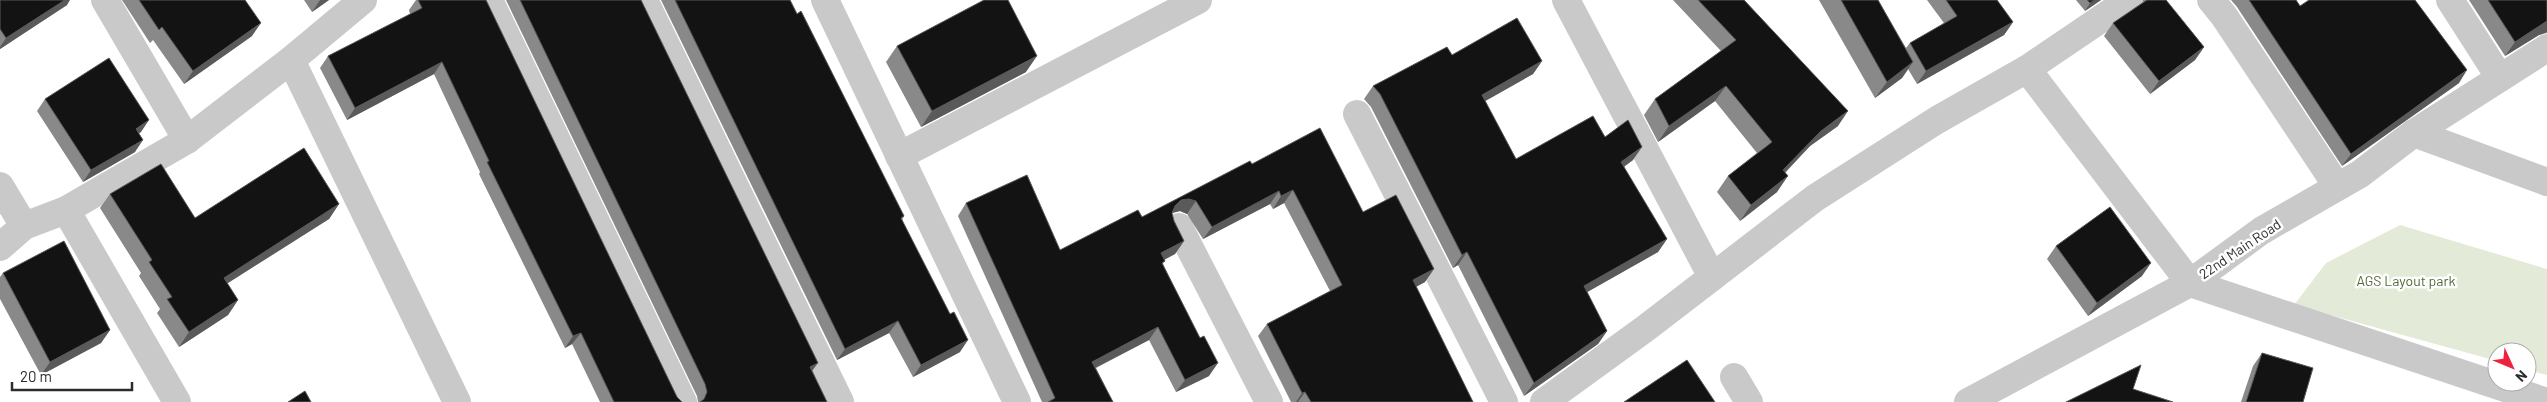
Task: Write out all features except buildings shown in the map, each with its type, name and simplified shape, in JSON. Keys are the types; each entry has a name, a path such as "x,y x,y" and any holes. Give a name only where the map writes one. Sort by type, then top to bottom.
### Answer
{"street":[{"path":"105,0 187,140"},
{"path":"0,247 24,226 66,210 187,140 290,60 363,0"},
{"path":"489,0 683,402"},
{"path":"644,0 840,402"},
{"path":"825,0 1017,402"},
{"path":"899,156 1198,0"},
{"path":"1566,0 1712,277"},
{"path":"1544,402 1815,198 1937,120 2027,69 2129,0"},
{"path":"2211,0 2337,186"},
{"path":"2450,0 2500,78"},
{"name":"22nd Main Road","path":"1968,402 2190,283 2262,232 2360,174 2414,133 2547,48"},
{"path":"290,60 457,402"},
{"path":"2027,69 2190,283 2547,402"},
{"path":"1357,114 1504,402"},
{"path":"2414,133 2547,182"},
{"path":"0,186 24,226"},
{"path":"66,210 177,402"},
{"path":"1179,227 1268,402"},
{"path":"1734,377 1749,402"}],"green space":[{"name":"AGS Layout park","path":"2400,225 2547,269 2547,375 2537,372 2537,342 2487,342 2487,358 2294,305 2326,263"}]}
